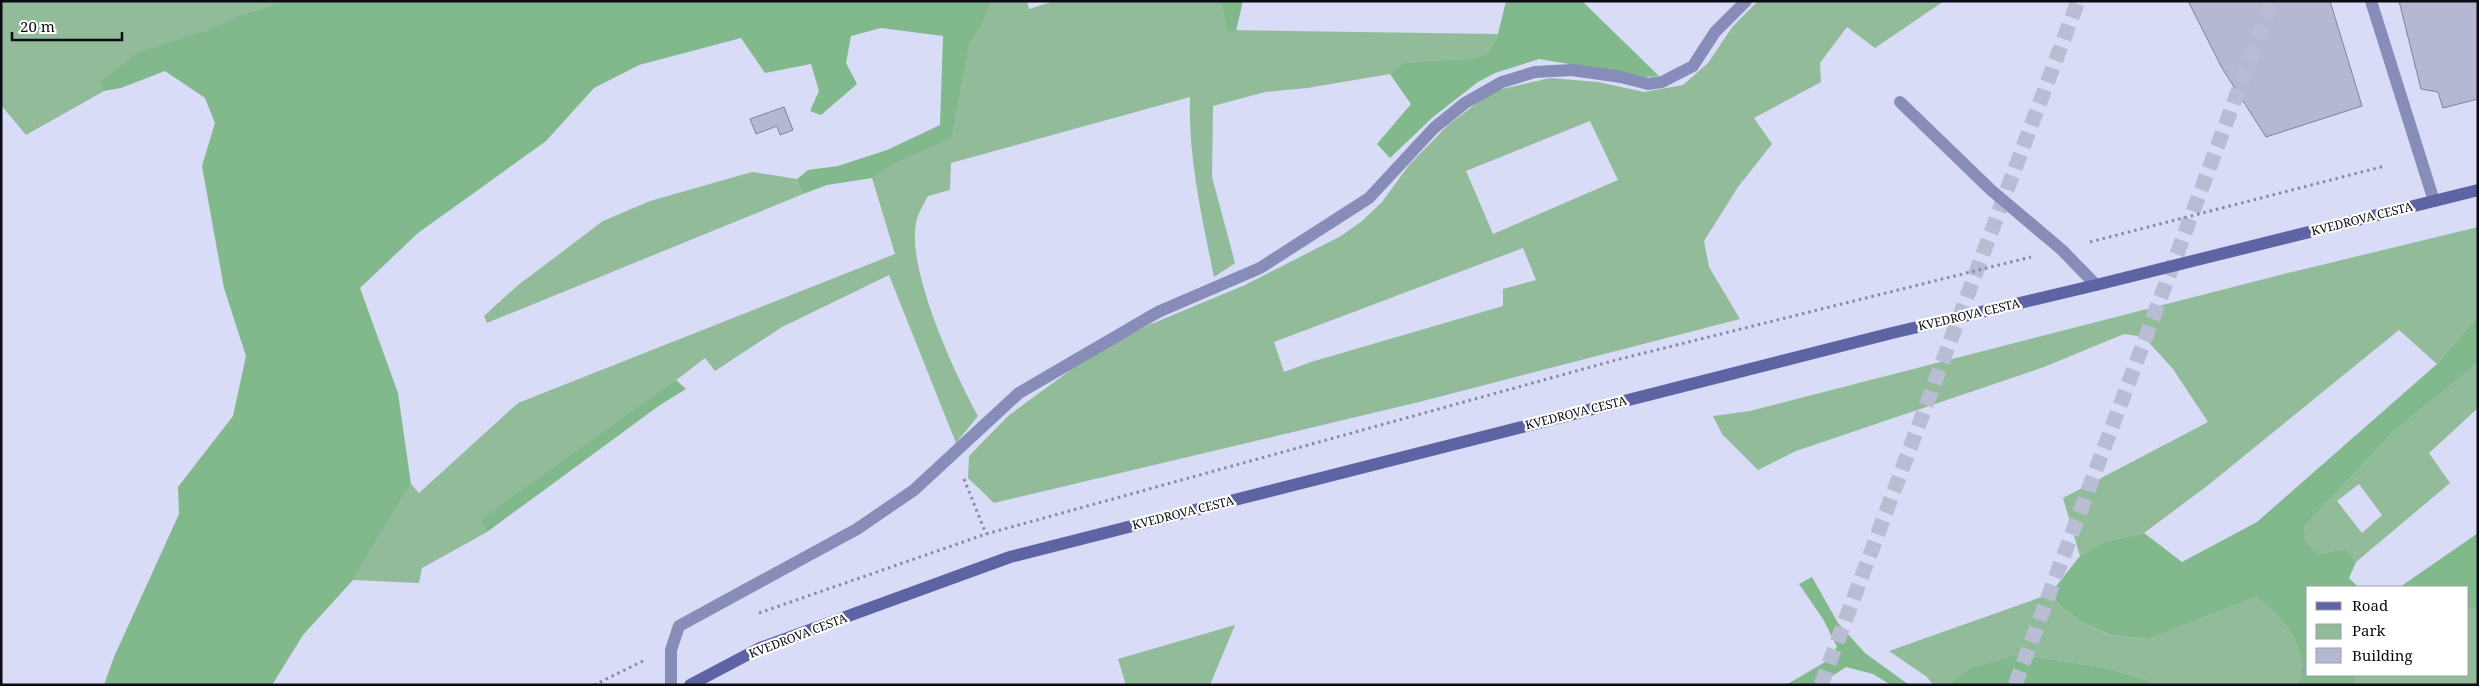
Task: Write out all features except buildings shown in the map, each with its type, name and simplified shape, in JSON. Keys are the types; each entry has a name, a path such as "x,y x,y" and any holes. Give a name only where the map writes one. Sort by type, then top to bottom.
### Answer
{"street":[{"path":"670,685 671,650 679,626 857,529 914,490 1019,393 1158,312 1260,268 1369,198 1434,128 1465,103 1502,82 1535,72 1572,70 1621,77 1648,84 1662,82 1693,66 1715,32 1746,1"},
{"path":"2371,1 2434,201"},
{"path":"1900,102 1991,190 2062,250 2096,285"},
{"name":"KVEDROVA CESTA","path":"690,685 760,648 1010,557 1892,333 2096,285 2478,190"}],"path":[{"path":"758,614 986,534 1616,360 2062,250 2385,166"},
{"path":"954,453 986,534"},
{"path":"594,685 671,650"}],"green space":[{"path":"1,1 285,1 240,15 99,83 104,91 26,135 1,105"},
{"path":"285,1 991,1 983,24 970,41 952,138 893,165 872,178 827,185 803,194 797,179 808,170 838,166 887,150 940,125 943,36 881,28 851,36 846,63 857,84 821,115 810,111 819,91 811,64 765,73 741,38 639,65 594,88 546,141 418,233 360,288 398,393 411,484 353,580 303,635 272,685 104,685 114,657 179,514 178,487 233,416 246,356 224,288 202,166 215,123 205,98 165,71 121,88 104,91 99,83 137,53 208,30 240,15"},
{"path":"991,1 1027,1 1029,9 1055,1 1220,1 1227,30 1498,34 1488,53 1469,59 1406,62 1390,74 1307,88 1265,92 1213,106 1212,177 1235,263 1214,277 1194,165 1191,142 1190,97 951,163 950,190 928,196 917,220 915,244 919,268 935,322 957,375 978,416 956,443 889,275 782,327 715,371 705,358 627,418 480,520 487,532 422,568 419,583 353,580 411,484 419,493 518,403 895,254 872,178 893,165 952,138 970,40 983,24"},
{"path":"1220,1 1243,1 1236,31 1227,30"},
{"path":"1506,1 1582,1 1659,76 1646,77 1539,59 1495,73 1478,82 1433,117 1390,158 1377,144 1411,104 1390,74 1405,62 1469,59 1488,53 1498,34"},
{"path":"1758,1 1944,1 1875,48 1847,27 1820,63 1821,82 1754,118 1772,144 1738,187 1704,241 1709,267 1740,319 1423,401 994,503 968,478 969,456 1008,416 1091,355 1149,325 1245,285 1341,236 1362,221 1382,202 1409,165 1448,125 1493,91 1550,78 1598,82 1644,92 1683,85 1708,63 1733,26","holes":["1590,121 1618,180 1493,234 1466,171","1523,248 1536,280 1503,289 1503,306 1311,362 1284,372 1274,342"]},
{"path":"752,172 797,179 803,194 487,323 484,316 517,286 603,221 650,201"},
{"path":"2478,227 2478,316 2437,364 2399,330 2207,486 2144,533 2104,542 2080,556 2063,498 2208,422 2173,369 2144,337 2124,334 2044,367 1796,451 1758,470 1722,434 1713,416 1750,411 2276,276"},
{"path":"2478,316 2478,363 2392,433 2304,527 2306,541 2318,554 2346,549 2356,562 2349,578 2357,586 2306,586 2306,676 2354,676 2354,685 2297,685 2301,672 2298,647 2285,624 2256,597 2149,639 2110,635 2081,622 2063,608 2050,594 2080,556 2104,542 2144,533 2182,562 2257,522 2437,364"},
{"path":"2478,363 2478,408 2429,453 2450,483 2356,562 2346,549 2318,554 2306,541 2304,527 2392,433","holes":["2359,484 2382,515 2362,533 2337,501"]},
{"path":"676,380 686,389 660,405 487,532 480,520"},
{"path":"2478,533 2478,608 2469,608 2469,586 2401,586"},
{"path":"1812,577 1838,623 1865,653 1909,685 1891,685 1873,674 1846,667 1819,685 1786,685 1825,662 1837,647 1823,619 1799,584"},
{"path":"2050,594 2063,608 2081,622 2109,635 2149,639 2256,597 2285,624 2298,647 2301,672 2297,685 2163,685 2107,668 2019,654 1972,667 1946,685 1933,685 1927,677 1889,651"},
{"path":"2469,608 2478,608 2478,685 2354,685 2354,676 2469,676"},
{"path":"1235,625 1210,685 1126,685 1118,659"},
{"path":"2019,654 2107,668 2163,685 1946,685 1972,667"}],"tunnel":[{"path":"1821,685 2078,1"},
{"path":"2015,685 2272,1"}]}
